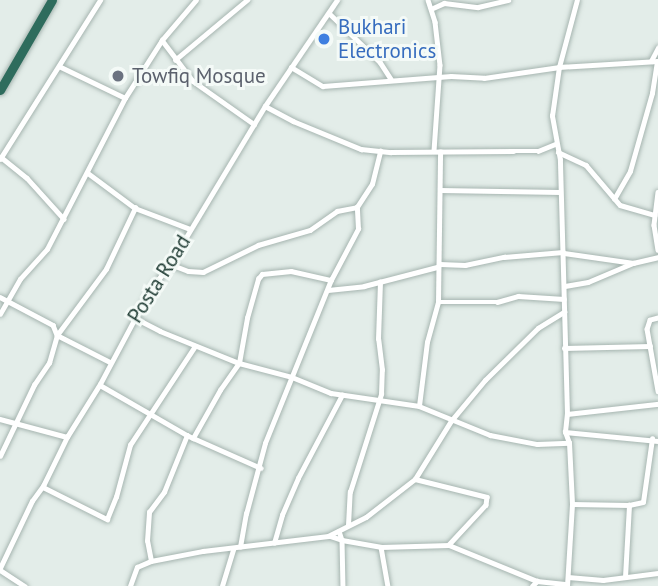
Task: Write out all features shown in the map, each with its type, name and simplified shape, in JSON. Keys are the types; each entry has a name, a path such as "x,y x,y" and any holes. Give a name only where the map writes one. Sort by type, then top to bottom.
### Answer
{"highway":[{"path":"0,90 51,0"}],"street":[{"path":"64,219 27,178 1,158 40,91 61,67 85,19 100,0"},
{"path":"0,314 30,267 39,261 64,219 88,173 93,156 125,98 162,40 196,0"},
{"path":"174,60 247,0"},
{"name":"Posta Road","path":"0,569 32,501 43,486 135,318 265,106 337,0"},
{"path":"419,406 427,342 438,302 439,76 433,8 428,0"},
{"path":"433,8 444,3 478,7 508,0"},
{"path":"328,536 381,547 449,545 537,580 567,585 572,504 569,443 565,432 567,414 564,253 558,152 552,116 559,66 577,0"},
{"path":"329,13 380,62 391,79"},
{"path":"162,40 174,60 192,81 254,124"},
{"path":"614,199 630,172 652,93 658,48"},
{"path":"291,67 323,86 439,76 484,78 559,66 655,61"},
{"path":"61,67 125,98"},
{"path":"265,106 293,121 361,149 437,152 538,151 555,144"},
{"path":"240,547 265,443 331,280 358,229 357,207 372,184 380,151"},
{"path":"558,152 586,165 620,205 655,215"},
{"path":"88,173 135,208 190,229"},
{"path":"440,190 559,192"},
{"path":"658,192 655,215 658,250"},
{"path":"170,264 188,271 203,272 258,245 310,230 337,211 357,207"},
{"path":"0,456 34,385 49,363 57,335 106,269 135,208"},
{"path":"328,290 380,282 438,266 465,265 504,257 564,253 633,263"},
{"path":"565,286 588,282 633,263 658,257"},
{"path":"193,438 239,363 253,289 262,274 300,271 331,280"},
{"path":"348,525 350,492 378,402 382,370 378,338 380,282"},
{"path":"0,296 53,325 57,335 110,362"},
{"path":"438,302 497,302 518,296 564,299"},
{"path":"130,586 137,567 151,561 203,551 328,536 382,506 415,479 451,421 485,380 538,328 564,312"},
{"path":"135,318 239,363 292,377 342,395 419,406 474,431 500,437 537,444 569,443"},
{"path":"658,318 648,322 658,391"},
{"path":"43,486 107,519 130,445 195,346"},
{"path":"564,348 650,346"},
{"path":"100,384 187,435 261,468"},
{"path":"274,543 282,515 298,478 342,395"},
{"path":"567,414 658,404"},
{"path":"0,419 67,438"},
{"path":"565,432 655,440 643,502 629,505 572,504"},
{"path":"151,561 147,541 149,512 164,492 187,435"},
{"path":"415,479 487,497 486,505 449,545"},
{"path":"625,577 629,505"},
{"path":"339,531 342,540 343,586"},
{"path":"381,547 388,586"},
{"path":"222,586 233,549"},
{"path":"0,569 25,586"},
{"path":"568,577 618,578 658,573"},
{"path":"618,578 621,586"},
{"path":"532,586 537,580"}],"place":[{"name":"Bukhari Electronics","path":"324,39"},
{"name":"Towfiq Mosque","path":"118,76"}]}
